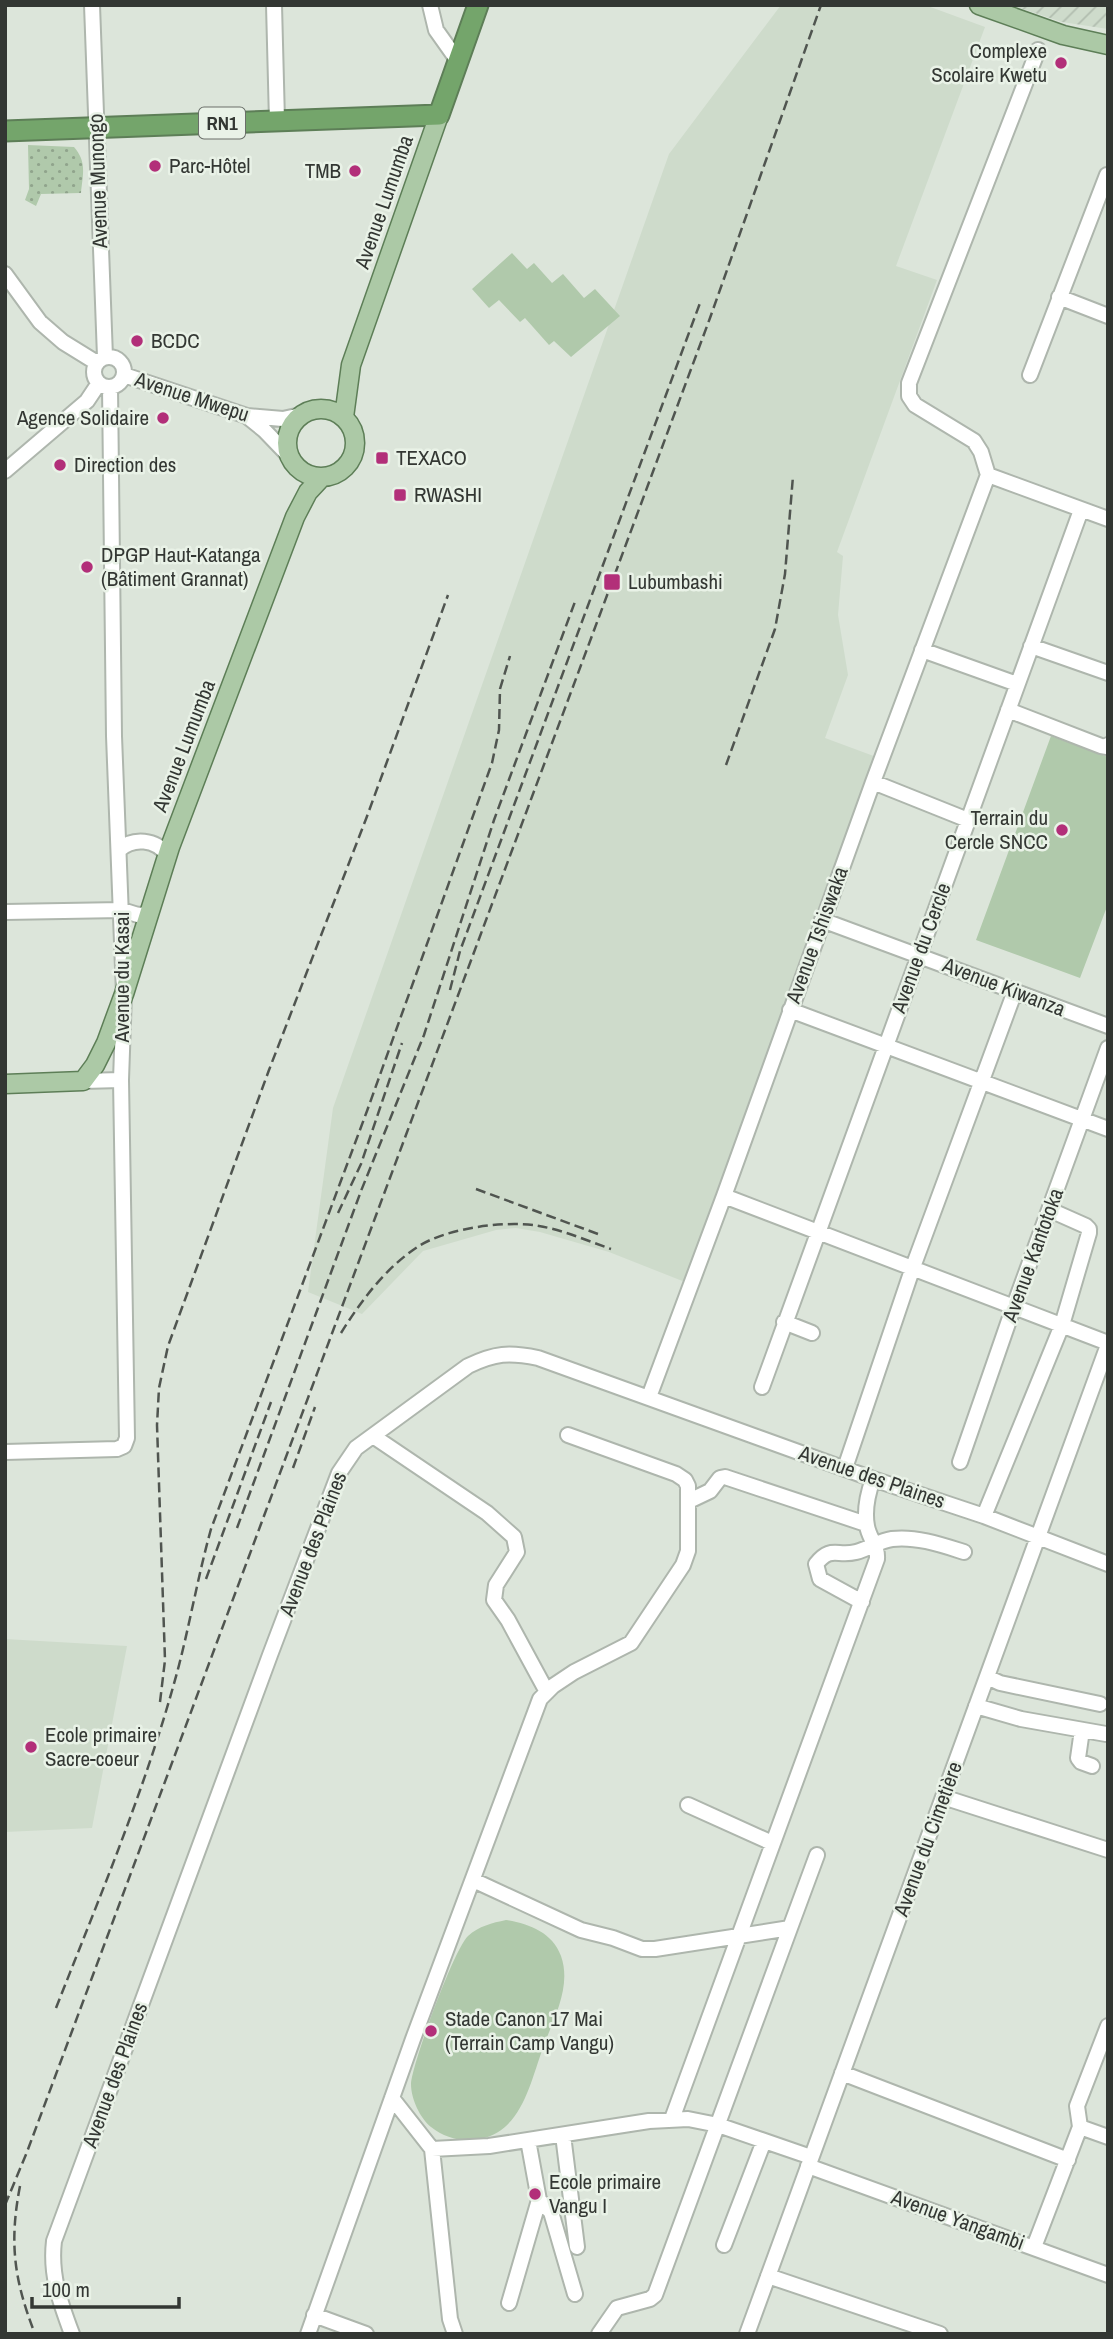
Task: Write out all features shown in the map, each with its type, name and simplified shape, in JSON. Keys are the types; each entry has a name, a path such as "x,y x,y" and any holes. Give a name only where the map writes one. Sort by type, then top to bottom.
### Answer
{"highway":[{"name":"Avenue Lumumba","path":"439,115 478,5"},
{"name":"RN1","path":"5,131 439,115"}],"main road":[{"path":"979,5 1063,35 1108,45"},
{"path":"1063,35 1074,43 1108,58"},
{"name":"Avenue Lumumba","path":"344,417 351,366 439,115"},
{"path":"319,409 351,366"},
{"path":"292,460 304,472 322,477 340,472 353,457 355,438 350,424 344,417 332,411 319,409 301,415 292,425 288,437 292,460 298,487 295,517"},
{"path":"295,517 308,492 322,477"},
{"name":"Avenue Lumumba","path":"83,1081 101,1055 124,994 167,855 295,517"},
{"path":"5,1084 83,1081"}],"street":[{"name":"Avenue Munongo","path":"92,5 101,360"},
{"path":"274,5 277,121"},
{"path":"430,5 436,30 458,61"},
{"path":"1038,50 909,383 909,396 915,405 974,441 988,475 1108,519"},
{"path":"1030,375 1107,175"},
{"path":"5,274 40,321 63,342 101,360 117,359 124,369 119,383 105,385 5,471"},
{"path":"1059,297 1108,316"},
{"name":"Avenue du Kasai","path":"5,1452 117,1449 127,1442 121,1080 124,994 122,910 114,736 105,385 94,373 101,360"},
{"name":"Avenue Mwepu","path":"124,375 247,416 283,419 301,415"},
{"path":"247,416 264,429 292,460"},
{"name":"Avenue Tshiswaka","path":"649,1397 822,920 988,475"},
{"name":"Avenue du Cercle","path":"762,1387 1081,510"},
{"path":"1031,646 1108,673"},
{"path":"922,649 1017,684"},
{"path":"1008,710 1107,746"},
{"path":"873,782 968,820"},
{"path":"119,850 131,843 149,842 163,848 167,855"},
{"path":"5,912 122,910 138,915 148,914"},
{"name":"Avenue Kiwanza","path":"822,920 1108,1026"},
{"path":"845,1468 913,1267 1015,991"},
{"path":"790,1010 1108,1129"},
{"name":"Avenue Kantotoka","path":"960,1462 1108,1048"},
{"path":"83,1081 121,1080"},
{"path":"724,1196 1108,1344"},
{"path":"984,1516 1062,1325 1089,1229 1050,1210"},
{"path":"784,1322 812,1333"},
{"name":"Avenue du Cimetière","path":"747,2334 1108,1344"},
{"name":"Avenue des Plaines","path":"72,2334 55,2288 52,2256 54,2241 339,1473 349,1456 373,1436 468,1366 498,1354 538,1358 873,1479 984,1516 1108,1564"},
{"path":"308,2334 540,1699 574,1672 625,1648 637,1637 687,1557 688,1486 680,1477 569,1435"},
{"path":"373,1436 487,1513 514,1537 517,1552 496,1585 494,1600 508,1620 547,1692"},
{"path":"689,1501 710,1491 720,1478 725,1477 866,1524"},
{"path":"671,2119 877,1559 877,1549 866,1524 867,1495 873,1479"},
{"path":"862,1602 820,1579 816,1564 823,1555 833,1552 853,1553 892,1539 928,1542 964,1552"},
{"path":"987,1676 1000,1683 1100,1704"},
{"path":"976,1706 1031,1721 1106,1734"},
{"path":"1082,1730 1078,1758 1092,1766"},
{"path":"943,1797 1108,1850"},
{"path":"688,1805 772,1843"},
{"path":"599,2334 617,2308 650,2300 655,2295 817,1855"},
{"path":"473,1880 582,1930 642,1949 790,1928"},
{"path":"1034,2247 1080,2127 1077,2106 1079,2098 1108,2026"},
{"path":"842,2073 1068,2160"},
{"path":"392,2098 432,2149 450,2319 455,2334"},
{"name":"Avenue Yangambi","path":"432,2149 489,2146 671,2119 688,2119 719,2125 764,2141 810,2162 1108,2275"},
{"path":"1080,2127 1108,2137"},
{"path":"563,2135 577,2247"},
{"path":"509,2303 539,2200 528,2140"},
{"path":"724,2245 764,2141"},
{"path":"539,2200 551,2212 575,2294"},
{"path":"768,2276 940,2334"},
{"path":"314,2315 366,2334"}],"shaded area":[{"path":"781,5 925,5 985,27 896,266 937,280 837,552 843,556 838,615 848,675 825,738 879,758 685,1282 609,1252 540,1232 516,1228 496,1230 423,1251 362,1314 308,1292 333,1108 669,154"},
{"path":"1011,5 1108,5 1108,29 1062,22"},
{"path":"5,1639 127,1646 92,1828 5,1832"}],"green space":[{"path":"28,145 74,147 82,163 81,193 41,194 36,206 25,200 29,189"},
{"path":"512,253 527,269 534,263 552,283 563,274 584,298 595,289 620,316 571,357 554,341 549,345 525,318 520,322 499,300 489,308 472,289"},
{"name":"Terrain du Cercle SNCC","path":"1051,736 1108,757 1108,904 1080,978 976,940"},
{"path":"506,1920 539,1930 552,1941 561,1956 564,1968 563,1991 528,2090 515,2115 495,2134 474,2140 454,2139 431,2127 420,2113 411,2090 413,2072 435,2007 462,1945 468,1936 477,1930"}],"railway":[{"path":"5,2205 710,318 821,5"},
{"path":"450,990 460,951 700,303"},
{"path":"726,765 775,629 785,574 793,476"},
{"path":"160,1702 165,1660 157,1425 159,1388 168,1346 448,595"},
{"path":"237,1528 361,1191 424,1035 494,820 576,599"},
{"path":"56,2008 122,1840 166,1712 211,1529 367,1111 492,763 499,730 500,689 510,656"},
{"path":"338,1213 361,1164 402,1043"},
{"path":"476,1189 598,1234"},
{"path":"341,1333 385,1274 407,1254 445,1234 477,1227 526,1224 557,1230 611,1249"},
{"path":"206,1579 271,1402"},
{"path":"293,1468 315,1407"},
{"path":"20,2186 14,2244 22,2296 35,2334"}],"place":[{"name":"Complexe Scolaire Kwetu","path":"1061,63"},
{"name":"Parc-Hôtel","path":"155,166"},
{"name":"TMB","path":"355,171"},
{"name":"BCDC","path":"137,341"},
{"name":"Agence Solidaire","path":"163,418"},
{"name":"TEXACO","path":"382,458"},
{"name":"Direction des","path":"60,465"},
{"name":"RWASHI","path":"400,495"},
{"name":"DPGP Haut-Katanga (Bâtiment Grannat)","path":"87,567"},
{"name":"Lubumbashi","path":"612,582"},
{"name":"Terrain du Cercle SNCC","path":"1062,830"},
{"name":"Ecole primaire Sacre-coeur","path":"31,1747"},
{"name":"Stade Canon 17 Mai (Terrain Camp Vangu)","path":"431,2031"},
{"name":"Ecole primaire Vangu I","path":"535,2194"}]}
